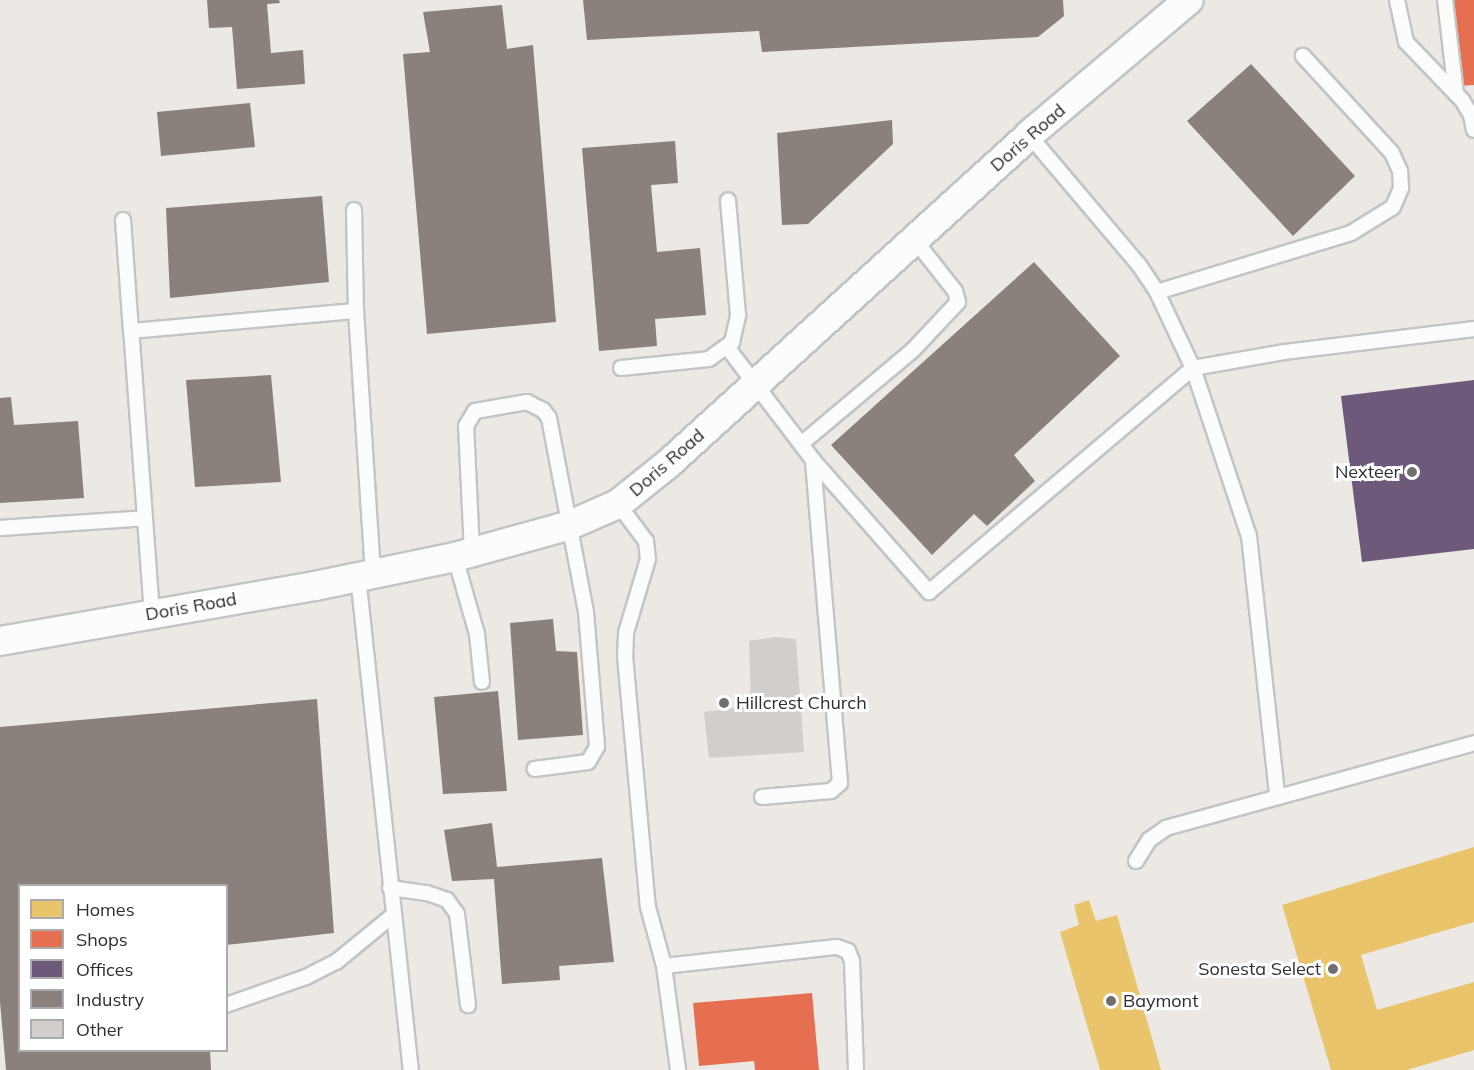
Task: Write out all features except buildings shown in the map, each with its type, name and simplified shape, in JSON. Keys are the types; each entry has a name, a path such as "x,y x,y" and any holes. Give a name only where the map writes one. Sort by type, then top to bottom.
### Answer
{"street":[{"name":"Doris Road","path":"0,640 366,575 464,554 570,525 618,504 756,383 1029,135 1189,0"}],"lane":[{"path":"1397,0 1406,42 1467,106 1474,130"},
{"path":"1445,0 1456,94"},
{"path":"1157,292 1351,233 1393,207 1401,188 1400,171 1392,153 1303,56"},
{"path":"1029,135 1157,292 1193,368 1249,536 1277,795"},
{"path":"621,368 709,358 727,347 738,315 728,200"},
{"path":"354,210 366,575 390,888 411,1070"},
{"path":"123,219 152,614"},
{"path":"801,444 913,350 958,302 956,291 914,239"},
{"path":"131,331 356,311"},
{"path":"727,347 813,460 929,592 1193,368 1284,352 1474,329"},
{"path":"482,682 464,554 466,426 475,411 493,405 527,402 543,410 549,418 586,612 597,747 588,762 534,769"},
{"path":"762,797 831,791 840,783 813,460"},
{"path":"618,504 646,541 648,559 631,612 626,656 648,908 664,966 678,1070"},
{"path":"0,528 145,518"},
{"path":"1136,861 1149,840 1166,828 1277,795 1474,742"},
{"path":"390,888 427,893 447,900 457,914 468,1005"},
{"path":"228,1004 306,977 336,962 393,916"},
{"path":"664,966 837,947 848,951 852,961 856,1070"}],"place":[{"name":"Nexteer","path":"1412,472"},
{"name":"Hillcrest Church","path":"724,703"},
{"name":"Sonesta Select","path":"1333,969"},
{"name":"Baymont","path":"1111,1001"}]}
